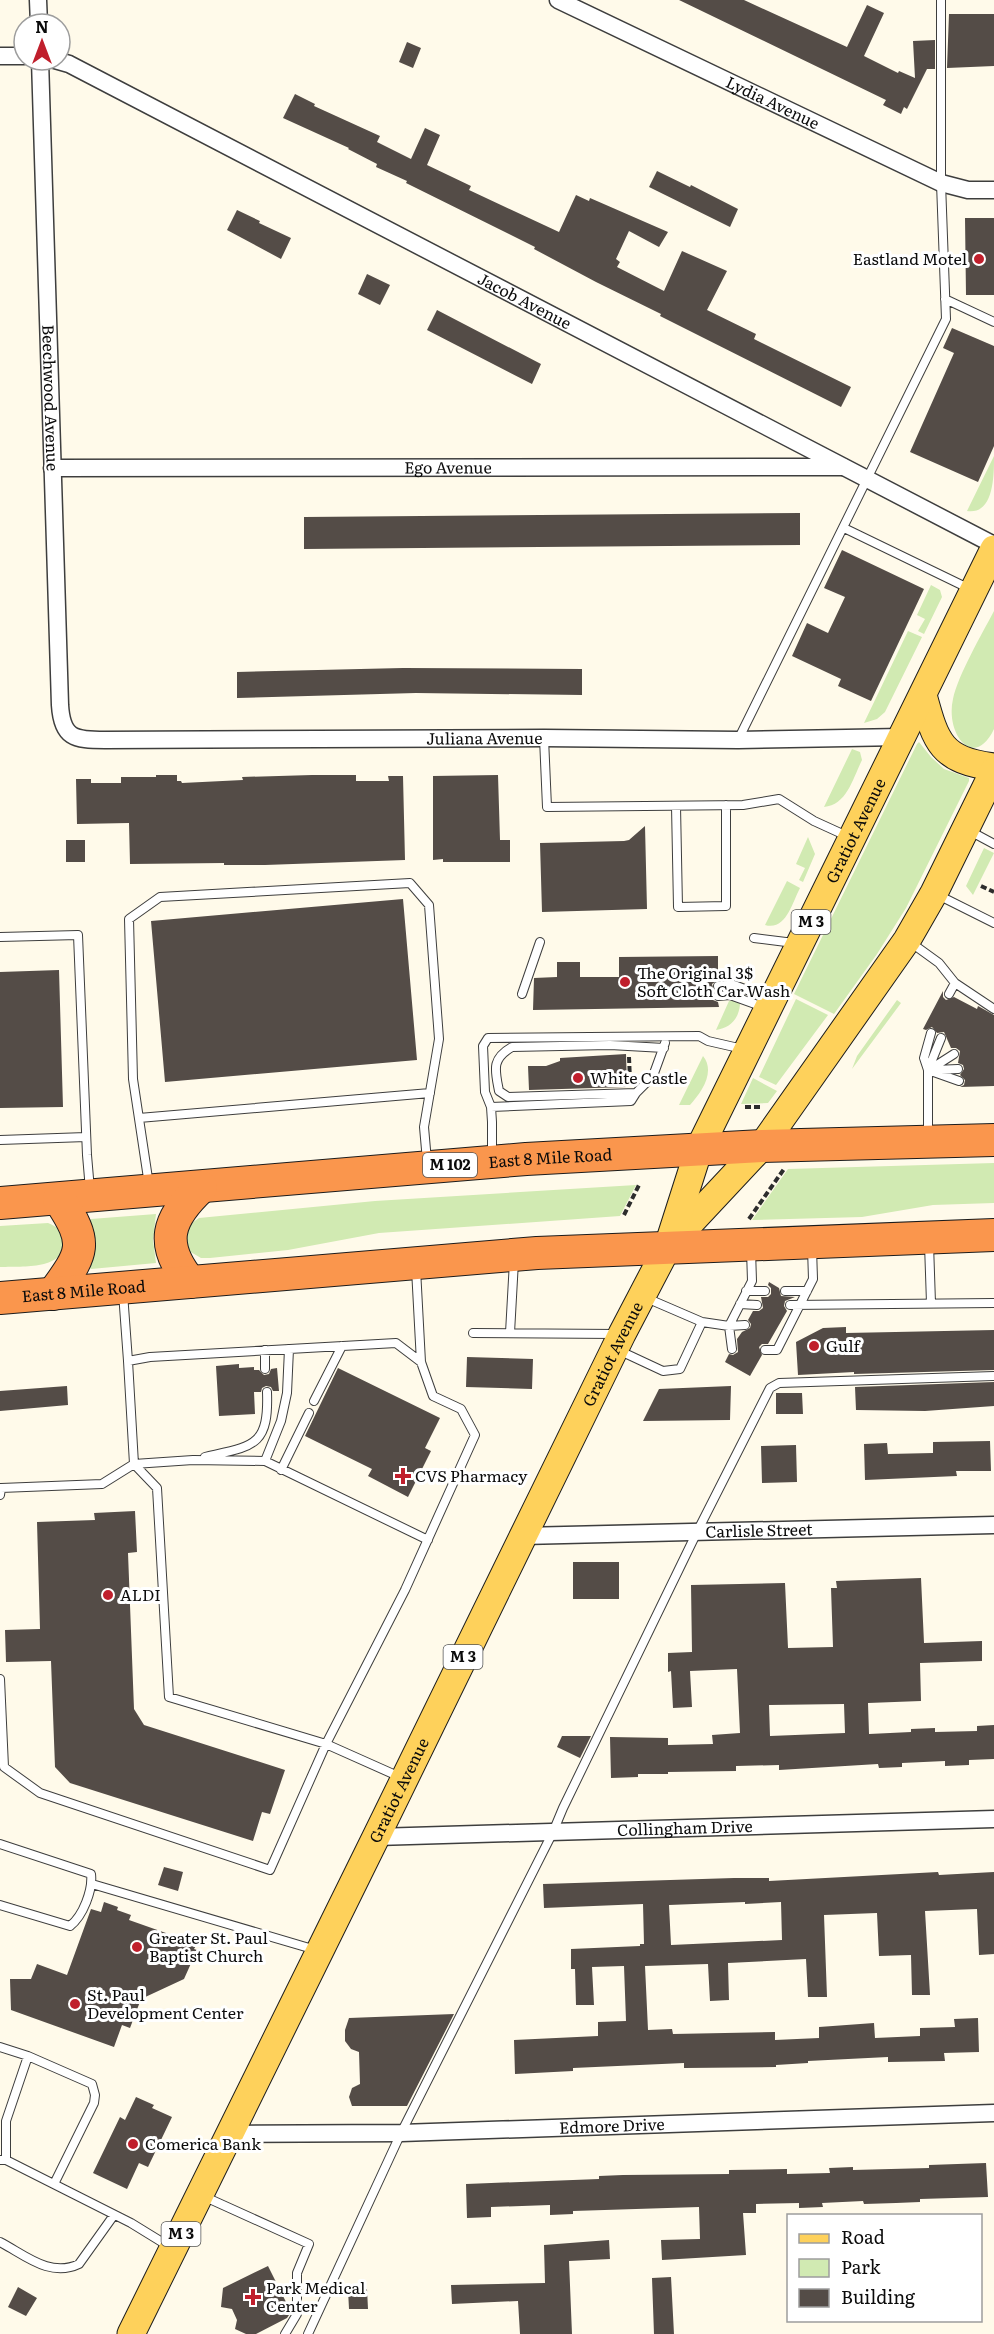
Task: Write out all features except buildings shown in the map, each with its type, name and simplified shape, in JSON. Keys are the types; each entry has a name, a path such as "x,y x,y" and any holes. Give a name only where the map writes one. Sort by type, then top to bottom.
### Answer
{"highway":[{"name":"East 8 Mile Road","path":"0,1203 492,1161 762,1146 994,1140"},
{"path":"190,1282 170,1246 170,1232 174,1219 184,1203 201,1187"},
{"path":"53,1294 70,1272 80,1249 76,1226 59,1198"},
{"name":"East 8 Mile Road","path":"0,1298 515,1254 668,1246 750,1232 812,1241 994,1235"}],"main road":[{"name":"Gratiot Avenue","path":"131,2334 321,1951 618,1341 668,1246 699,1149 994,549"},
{"path":"923,695 930,721 944,748 955,757 994,769"},
{"name":"Gratiot Avenue","path":"668,1246 762,1146 907,940 934,893 994,769"}],"street":[{"name":"Lydia Avenue","path":"558,0 941,183 968,190 994,190"},
{"name":"Jacob Avenue","path":"72,67 846,466 994,545"},
{"name":"Beechwood Avenue","path":"40,72 60,705 62,726 67,733"},
{"name":"Ego Avenue","path":"52,468 846,466"},
{"name":"Juliana Avenue","path":"67,733 86,740 105,741 544,738 738,740 902,737"},
{"name":"Carlisle Street","path":"522,1536 994,1525"},
{"name":"Collingham Drive","path":"376,1837 994,1820"},
{"name":"Edmore Drive","path":"231,2134 401,2133 994,2113"}],"lane":[{"path":"738,740 946,318 941,183 940,0"},
{"path":"945,299 994,322"},
{"path":"844,528 974,591"},
{"path":"544,738 547,807 743,805 779,799 814,821 852,838"},
{"path":"676,806 678,907 726,906 726,805"},
{"path":"966,829 994,843"},
{"path":"150,1191 133,1079 129,919 160,897 410,883 429,905 439,1040 424,1127 427,1166"},
{"path":"934,893 994,923"},
{"path":"0,937 78,935 86,1137 91,1196"},
{"path":"754,938 801,944"},
{"path":"907,940 939,963 955,983 994,1009"},
{"path":"522,994 540,942"},
{"path":"949,994 955,983"},
{"path":"718,991 734,985 770,1004"},
{"path":"964,1002 970,993"},
{"path":"928,1142 928,1070 924,1058 931,1033"},
{"path":"491,1107 631,1101 636,1092 653,1076 668,1036"},
{"path":"492,1161 491,1107 484,1092 483,1046 488,1038 699,1036 708,1041 749,1051"},
{"path":"928,1070 941,1038"},
{"path":"636,1092 508,1097 499,1091 496,1073 497,1060 503,1052 512,1047 610,1045 664,1048"},
{"path":"928,1070 954,1054"},
{"path":"928,1070 958,1069"},
{"path":"928,1070 959,1081"},
{"path":"139,1118 430,1094"},
{"path":"0,1140 86,1137"},
{"path":"732,1349 729,1326 752,1281 750,1232"},
{"path":"929,1237 931,1303"},
{"path":"765,1350 777,1350 789,1326 795,1305 807,1291 813,1279 812,1241"},
{"path":"510,1333 515,1254"},
{"path":"0,1678 4,1767 40,1793 270,1870 326,1743 368,1664 428,1540 475,1435 461,1409 433,1396 422,1362 420,1304 415,1262"},
{"path":"123,1288 134,1464 157,1488 169,1697 326,1743 404,1779"},
{"path":"746,1291 765,1291"},
{"path":"785,1291 807,1291"},
{"path":"641,1296 702,1322 729,1326 745,1325"},
{"path":"795,1305 994,1303"},
{"path":"740,1304 757,1305"},
{"path":"473,1333 510,1333 618,1341 663,1371 680,1369 702,1322"},
{"path":"778,1326 789,1326"},
{"path":"128,1361 150,1357 396,1343 422,1362"},
{"path":"314,1401 342,1346"},
{"path":"265,1461 281,1421 288,1393 289,1349"},
{"path":"265,1350 265,1369"},
{"path":"308,2334 401,2133 554,1832 563,1808 697,1532 770,1388 779,1383 994,1376"},
{"path":"193,1460 247,1448 262,1433 267,1417 267,1392"},
{"path":"281,1470 309,1413"},
{"path":"0,1496 1,1488 102,1484 134,1464 193,1460 265,1461 428,1540"},
{"path":"0,1844 91,1874 92,1884 77,1921 70,1926 0,1905"},
{"path":"92,1884 321,1951"},
{"path":"0,2048 27,2056 92,2084 95,2095 94,2103 54,2184"},
{"path":"27,2056 6,2121 3,2160 114,2215 173,2249"},
{"path":"201,2194 309,2244 297,2273 297,2314 285,2334"},
{"path":"0,2242 39,2264 63,2270 79,2264 114,2215"}],"path":[{"path":"981,886 994,892"},
{"path":"741,1107 762,1107"},
{"path":"750,1232 784,1168"},
{"path":"624,1215 639,1185"}],"green space":[{"path":"994,456 993,483 987,501 976,511 967,511"},
{"path":"931,585 940,590 942,597 924,634 918,631 925,619 917,615"},
{"path":"994,611 994,729 986,741 978,747 970,747 963,743 957,735 953,724 953,699 965,667"},
{"path":"908,631 922,637 885,712 877,719 864,723"},
{"path":"919,742 944,769 969,778 969,781 906,908 877,954 834,1014 794,994"},
{"path":"852,749 860,752 862,760 852,782 844,796 832,805 824,807"},
{"path":"808,837 815,854 803,882 799,880 805,868 796,864"},
{"path":"984,848 994,853 973,895 966,886"},
{"path":"787,881 800,888 791,908 778,924 765,925"},
{"path":"796,999 828,1015 776,1085 759,1077"},
{"path":"734,1000 740,1004 736,1018 726,1027 716,1030 729,1001"},
{"path":"897,1000 901,1003 852,1069 857,1056"},
{"path":"703,1056 708,1069 706,1082 690,1105 679,1105"},
{"path":"753,1078 777,1091 768,1103 741,1104"},
{"path":"994,1163 994,1203 933,1205 862,1217 752,1220 788,1169"},
{"path":"636,1185 620,1216 379,1233 288,1250 210,1258 201,1258 189,1251 184,1234 189,1225 199,1218 375,1201"},
{"path":"156,1214 153,1240 156,1263 91,1269 89,1267 91,1219"},
{"path":"48,1223 59,1229 64,1240 63,1250 58,1257 40,1265 0,1267 0,1226"}],"place":[{"name":"Eastland Motel","path":"979,259"},
{"name":"The Original 3$ Soft Cloth Car Wash","path":"625,982"},
{"name":"White Castle","path":"578,1078"},
{"name":"Gulf","path":"814,1346"},
{"name":"CVS Pharmacy","path":"403,1476"},
{"name":"ALDI","path":"108,1595"},
{"name":"Greater St. Paul Baptist Church","path":"137,1947"},
{"name":"St. Paul Development Center","path":"75,2004"},
{"name":"Comerica Bank","path":"133,2144"},
{"name":"Park Medical Center","path":"253,2297"}]}
